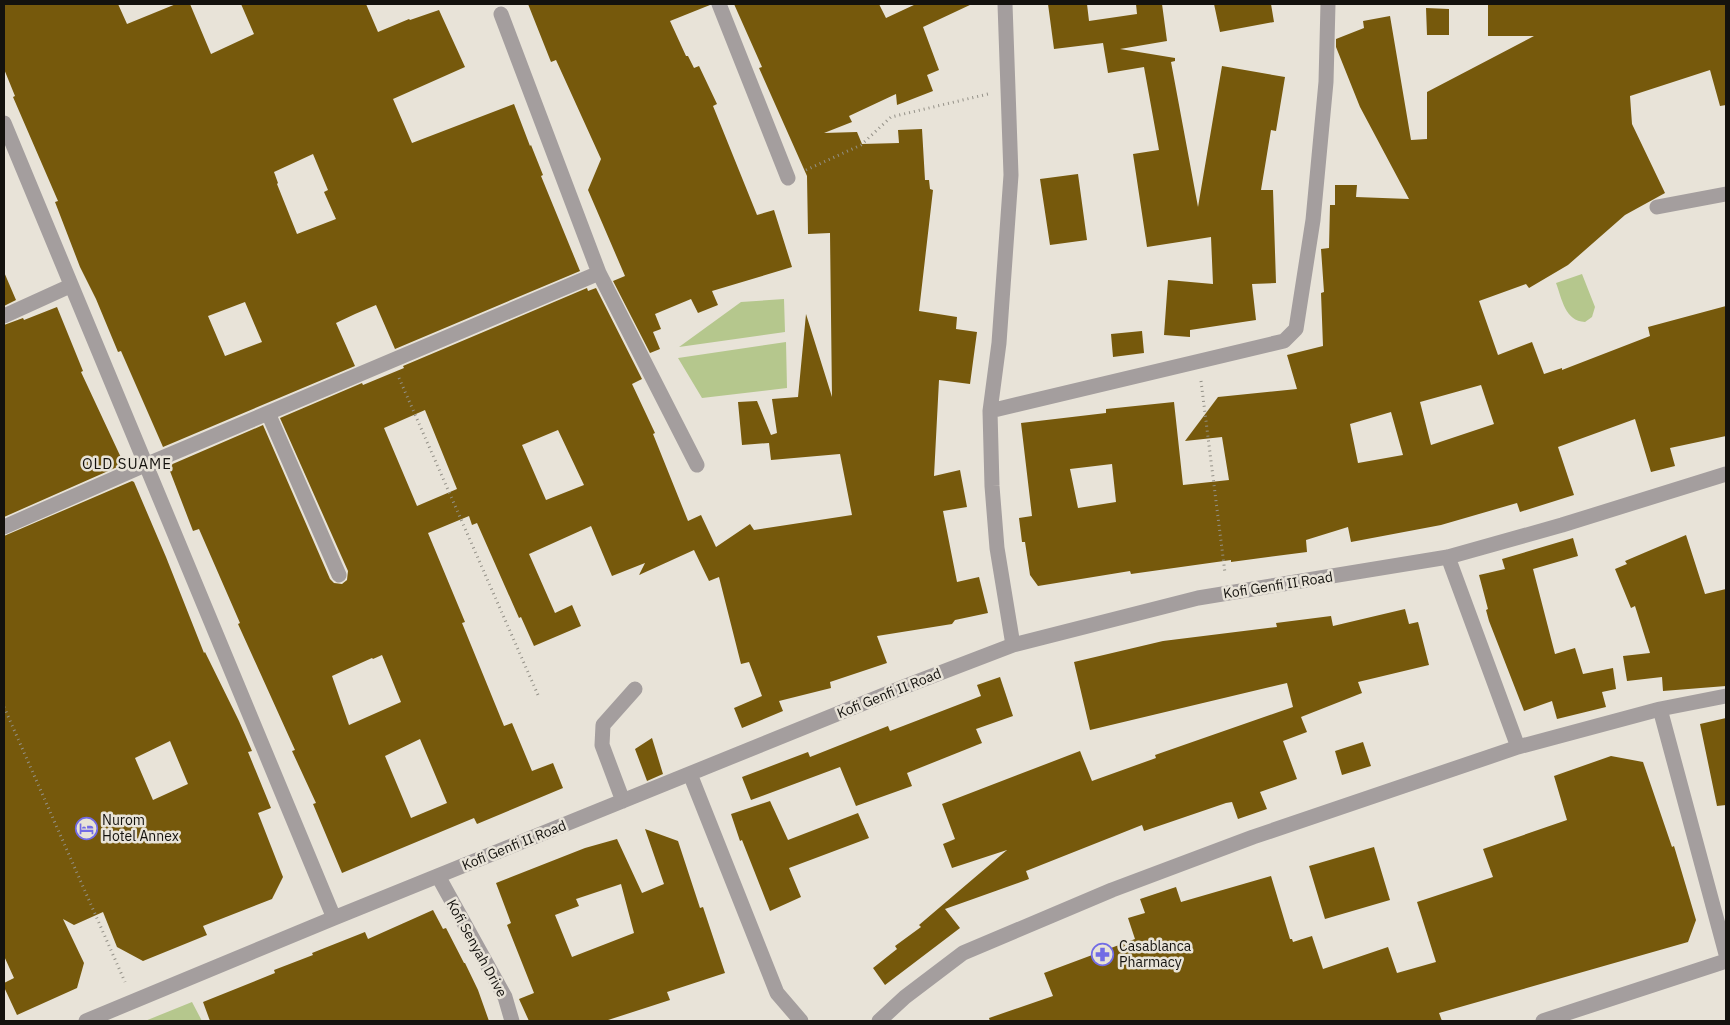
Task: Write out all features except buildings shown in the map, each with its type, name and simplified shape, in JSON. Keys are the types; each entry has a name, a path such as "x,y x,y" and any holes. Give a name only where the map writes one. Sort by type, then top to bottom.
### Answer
{"street":[{"path":"719,4 788,178"},
{"path":"1005,4 1011,176 998,343 990,411 992,486 997,548 1013,645"},
{"path":"990,411 1284,342 1296,329 1313,220 1326,82 1328,4"},
{"path":"501,14 599,273 697,465"},
{"path":"4,123 70,286 334,918"},
{"path":"1657,207 1726,194"},
{"path":"4,527 145,465 599,273"},
{"path":"4,316 70,286"},
{"path":"268,413 340,575"},
{"name":"Kofi Genfi II Road","path":"86,1021 334,918 906,686 1013,645 1198,598 1448,557 1562,525 1726,474"},
{"path":"1448,557 1518,747"},
{"path":"623,801 602,745 603,725 635,689"},
{"path":"879,1021 905,997 963,953 1112,890 1236,844 1518,747 1660,709 1726,696"},
{"path":"1660,709 1726,954"},
{"path":"690,774 778,992 801,1021"},
{"name":"Kofi Senyah Drive","path":"438,876 505,997 512,1021"},
{"path":"1543,1021 1726,961"}],"path":[{"path":"788,178 862,145 891,117 1008,89"},
{"path":"392,361 538,695"},
{"path":"1198,362 1228,593"},
{"path":"4,707 134,1001"}],"green space":[{"path":"1582,274 1595,307 1592,317 1585,322 1573,318 1565,308 1556,283"},
{"path":"784,299 785,332 679,347 741,302"},
{"path":"786,342 787,388 702,398 678,358"},
{"path":"192,1002 202,1021 145,1021"}],"place":[{"name":"Nurom Hotel Annex","path":"86,828"},
{"name":"Casablanca Pharmacy","path":"1103,954"}],"district":[{"name":"OLD SUAME","path":"127,463"}]}
